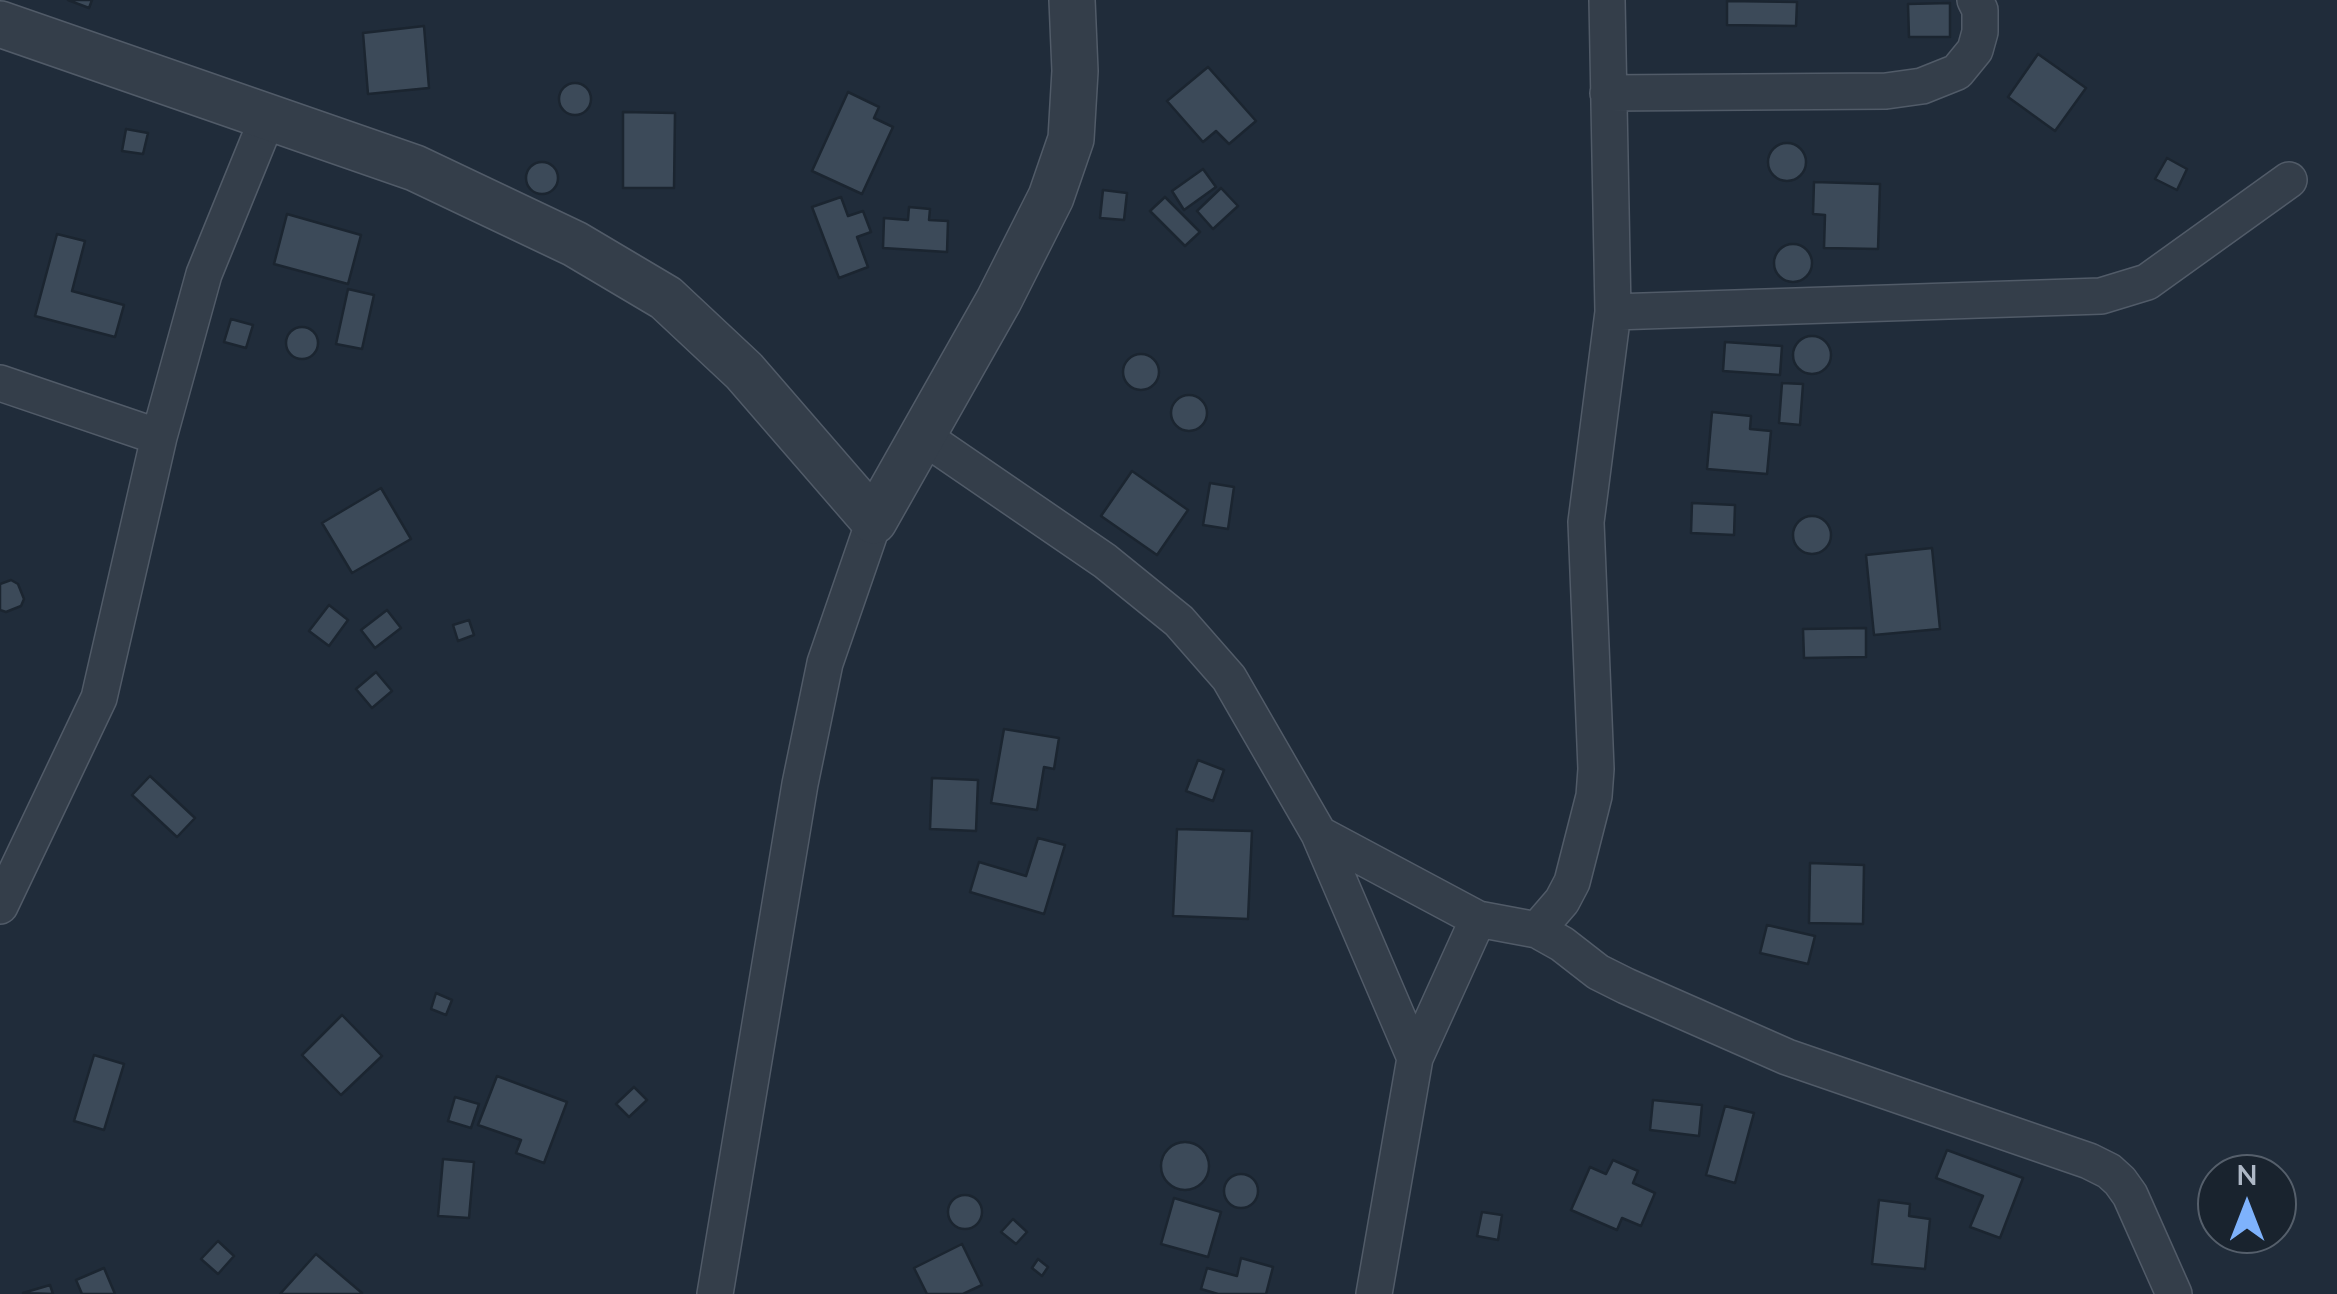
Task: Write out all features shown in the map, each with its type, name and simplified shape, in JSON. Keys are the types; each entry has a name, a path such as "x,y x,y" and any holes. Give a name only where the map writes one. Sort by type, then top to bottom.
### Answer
{"street":[{"path":"715,1294 800,784 825,663 874,521 924,437 1051,196 1070,140 1075,71 1072,0"},
{"path":"1537,930 1562,901 1572,882 1594,796 1586,522 1613,312 1607,0"},
{"path":"1608,93 1886,91 1922,86 1956,72 1975,50 1980,32 1976,0"},
{"path":"0,24 414,168 575,244 666,298 744,371 874,521"},
{"path":"0,906 99,698 159,437 204,274 268,117"},
{"path":"1613,312 2101,296 2147,282 2289,180"},
{"path":"0,382 159,437"},
{"path":"924,437 1105,560 1179,621 1230,678 1319,834 1415,1058"},
{"path":"1319,834 1478,919 1537,930 1598,972 1787,1057 2109,1171 2130,1195 2174,1294"},
{"path":"1374,1294 1415,1058 1478,919"}],"building":[{"path":"68,0 92,0 89,8"},
{"path":"1727,1 1797,2 1796,26 1727,25"},
{"path":"1950,3 1950,37 1909,37 1908,4"},
{"path":"424,26 429,88 368,94 363,33"},
{"path":"2038,54 2086,88 2055,131 2008,97"},
{"path":"1208,67 1256,121 1229,144 1216,131 1203,142 1167,101"},
{"path":"575,83 586,88 591,99 586,110 575,115 564,110 559,99 564,88"},
{"path":"848,92 879,107 874,118 893,127 862,194 812,171"},
{"path":"623,112 675,113 674,188 623,188"},
{"path":"126,129 148,133 143,154 122,151"},
{"path":"1787,143 1800,149 1806,162 1800,175 1787,181 1774,175 1768,162 1774,149"},
{"path":"2167,158 2187,169 2177,190 2155,179"},
{"path":"542,162 553,167 558,178 553,189 542,194 531,189 526,178 531,167"},
{"path":"1203,169 1216,187 1184,210 1172,191"},
{"path":"1814,182 1880,184 1878,249 1824,248 1825,215 1813,214"},
{"path":"1221,188 1238,206 1213,229 1197,211"},
{"path":"1103,190 1127,193 1124,220 1100,218"},
{"path":"841,197 848,216 863,211 871,232 857,237 868,267 839,278 812,207"},
{"path":"1165,197 1200,232 1185,246 1150,211"},
{"path":"909,207 930,209 929,220 948,221 947,252 883,248 884,218 908,220"},
{"path":"287,214 361,235 348,284 274,264"},
{"path":"57,234 85,241 72,291 124,305 115,337 35,316"},
{"path":"1793,244 1806,250 1812,263 1806,276 1793,282 1780,276 1774,263 1780,250"},
{"path":"348,289 374,295 362,349 336,344"},
{"path":"231,319 253,325 246,348 224,342"},
{"path":"302,327 313,332 318,343 313,354 302,359 291,354 286,343 291,332"},
{"path":"1812,336 1825,342 1831,355 1825,368 1812,374 1799,368 1793,355 1799,342"},
{"path":"1725,342 1782,346 1780,375 1723,371"},
{"path":"1141,354 1154,359 1159,372 1154,385 1141,390 1128,385 1123,372 1128,359"},
{"path":"1782,383 1803,384 1800,425 1779,423"},
{"path":"1189,395 1202,400 1207,413 1202,426 1189,431 1176,426 1171,413 1176,400"},
{"path":"1712,412 1751,416 1750,429 1771,431 1767,474 1707,469"},
{"path":"1132,471 1188,510 1157,555 1101,516"},
{"path":"1210,483 1234,487 1228,529 1203,525"},
{"path":"381,488 411,539 352,573 322,523"},
{"path":"1692,503 1735,505 1734,535 1691,533"},
{"path":"1812,516 1825,522 1831,535 1825,548 1812,554 1799,548 1793,535 1799,522"},
{"path":"1932,548 1940,629 1874,635 1866,555"},
{"path":"11,580 18,584 24,599 21,606 6,612 0,610 0,584"},
{"path":"329,605 348,620 329,646 309,631"},
{"path":"387,610 401,628 375,648 361,630"},
{"path":"469,620 474,635 458,641 453,625"},
{"path":"1866,628 1866,657 1804,658 1803,629"},
{"path":"376,672 392,691 372,708 356,689"},
{"path":"1004,729 1059,738 1054,769 1044,767 1037,810 991,803"},
{"path":"1198,760 1224,770 1213,801 1186,791"},
{"path":"150,776 195,818 177,837 132,795"},
{"path":"932,778 978,780 976,831 930,829"},
{"path":"1177,829 1252,831 1248,919 1173,916"},
{"path":"1038,838 1065,845 1044,914 970,892 979,862 1026,876"},
{"path":"1810,863 1864,865 1863,924 1809,923"},
{"path":"1767,925 1815,936 1808,964 1760,953"},
{"path":"436,993 452,1000 446,1015 431,1009"},
{"path":"342,1015 382,1056 341,1095 302,1055"},
{"path":"94,1055 124,1064 104,1130 74,1121"},
{"path":"497,1076 567,1102 544,1163 516,1153 521,1140 478,1125"},
{"path":"634,1087 647,1100 629,1117 616,1104"},
{"path":"455,1097 479,1104 471,1128 448,1121"},
{"path":"1653,1100 1702,1105 1699,1136 1650,1130"},
{"path":"1725,1106 1754,1113 1735,1183 1706,1175"},
{"path":"1185,1142 1202,1149 1209,1166 1202,1183 1185,1190 1168,1183 1161,1166 1168,1149"},
{"path":"1947,1150 2023,1178 2000,1238 1970,1227 1983,1196 1936,1178"},
{"path":"443,1159 474,1162 469,1218 438,1216"},
{"path":"1613,1160 1638,1171 1633,1183 1655,1193 1641,1226 1622,1218 1617,1230 1571,1210 1590,1167 1606,1174"},
{"path":"1241,1174 1253,1179 1258,1191 1253,1203 1241,1208 1229,1203 1224,1191 1229,1179"},
{"path":"965,1195 977,1200 982,1212 977,1224 965,1229 953,1224 948,1212 953,1200"},
{"path":"1174,1198 1221,1212 1208,1257 1161,1244"},
{"path":"1879,1200 1910,1204 1909,1216 1930,1219 1925,1269 1872,1264"},
{"path":"1482,1212 1502,1215 1498,1240 1477,1236"},
{"path":"1013,1219 1027,1232 1016,1244 1001,1232"},
{"path":"218,1241 234,1256 218,1274 201,1259"},
{"path":"962,1244 982,1285 963,1294 927,1294 914,1268"},
{"path":"316,1254 362,1293 280,1294"},
{"path":"1241,1258 1273,1267 1266,1294 1218,1294 1201,1289 1207,1268 1237,1276"},
{"path":"1038,1259 1048,1267 1042,1276 1032,1268"},
{"path":"104,1268 115,1294 82,1294 76,1280"},
{"path":"50,1285 53,1294 23,1293"}]}
